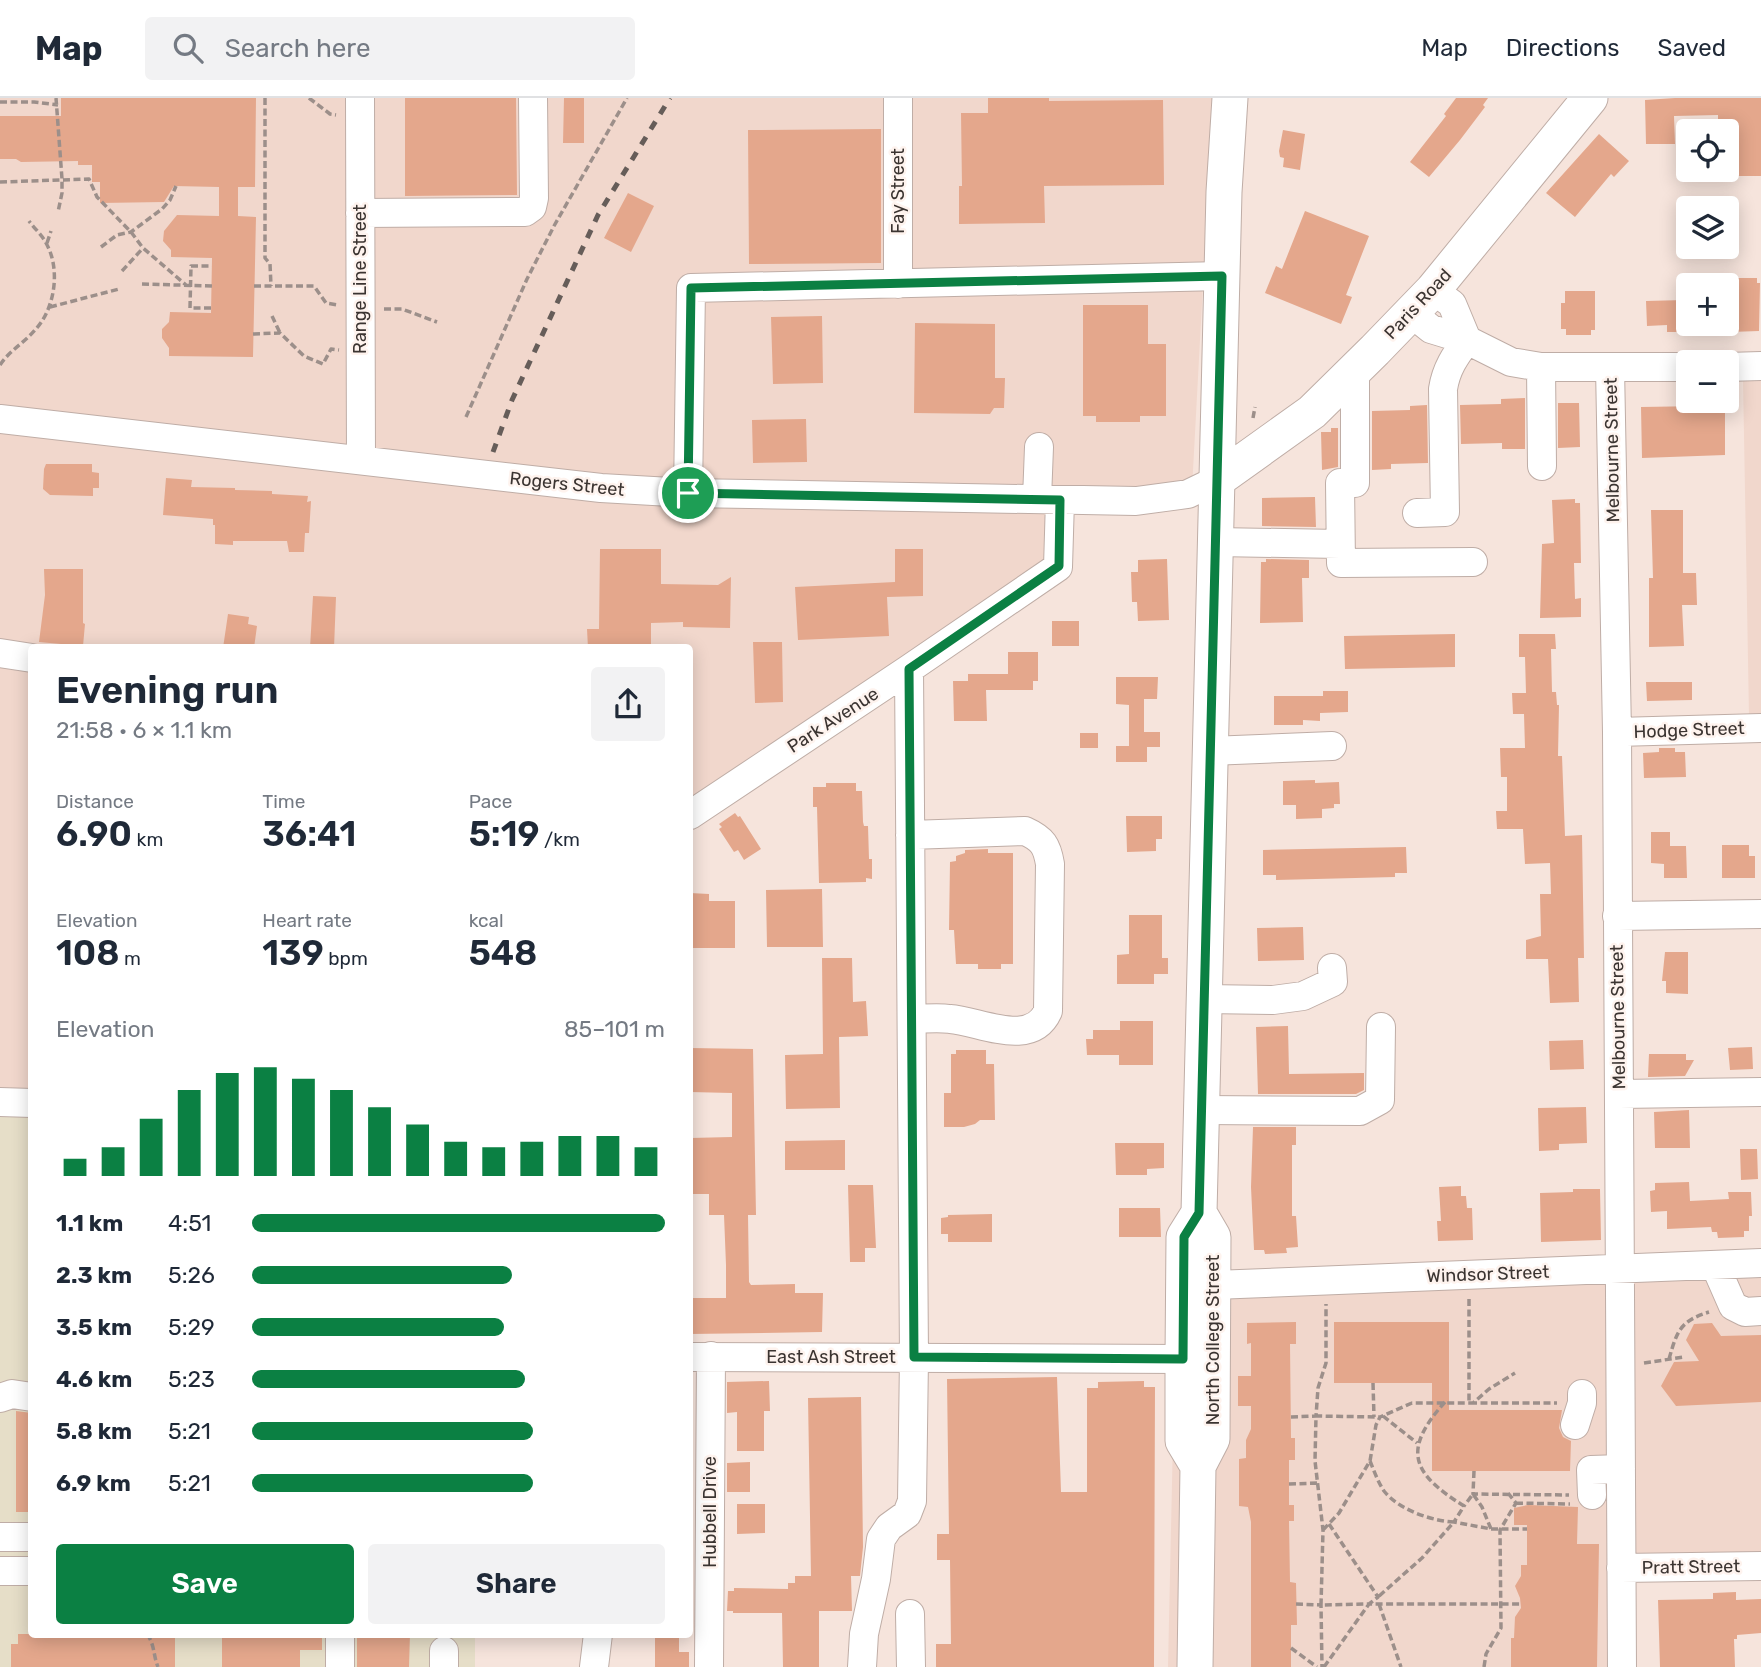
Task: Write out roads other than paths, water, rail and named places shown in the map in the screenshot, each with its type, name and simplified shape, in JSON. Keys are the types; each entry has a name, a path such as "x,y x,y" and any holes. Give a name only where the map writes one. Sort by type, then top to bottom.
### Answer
{"main road":[{"name":"North College Street","path":"1198,1466 1183,1441 1184,1237 1199,1213 1222,276 1230,98"},
{"name":"Paris Road","path":"1217,480 1312,412 1422,302 1590,98"},
{"name":"North College Street","path":"1195,1667 1198,1466 1212,1439 1214,1285 1213,1237 1199,1213"}],"street":[{"path":"360,213 525,212 532,207 534,198 533,98"},
{"name":"Fay Street","path":"898,98 898,284"},
{"name":"Range Line Street","path":"360,108 361,460"},
{"path":"688,493 691,288 1222,276"},
{"path":"1422,302 1431,329 1467,340 1511,362 1541,367 1676,367"},
{"path":"1417,513 1445,512 1443,389 1453,359 1467,340"},
{"path":"1739,367 1761,366"},
{"path":"1541,367 1542,466"},
{"name":"Melbourne Street","path":"1610,368 1617,732 1622,1667"},
{"path":"1355,369 1355,483 1340,483 1341,563 1473,562"},
{"name":"Rogers Street","path":"0,419 601,488 688,493 1136,501 1188,494 1217,480"},
{"path":"1039,447 1049,500"},
{"name":"Park Avenue","path":"693,813 1059,566 1049,500"},
{"path":"1216,542 1340,544"},
{"path":"0,653 28,657"},
{"path":"862,1667 864,1634 876,1579 881,1539 889,1527 907,1514 912,1501 914,1357 909,669"},
{"name":"Hodge Street","path":"1617,732 1761,728"},
{"path":"1210,751 1332,746"},
{"path":"910,835 1025,831 1039,837 1047,847 1050,864 1048,1011 1044,1020 1034,1028 1022,1032 950,1018 912,1020"},
{"path":"1617,916 1761,914"},
{"path":"1205,999 1273,1000 1303,996 1333,982 1332,968"},
{"path":"1202,1110 1360,1111 1380,1100 1381,1027"},
{"path":"1619,1094 1761,1092"},
{"path":"0,1102 28,1103"},
{"name":"Windsor Street","path":"1214,1285 1761,1263"},
{"path":"1715,1265 1733,1307 1745,1312 1761,1311"},
{"name":"East Ash Street","path":"700,1357 914,1357 1033,1368 1183,1359"},
{"name":"Hubbell Drive","path":"700,1357 709,1667"},
{"path":"0,1398 12,1394 28,1396"},
{"path":"1588,1480 1621,1469"},
{"path":"0,1537 28,1537"},
{"name":"Pratt Street","path":"1621,1568 1761,1566"},
{"path":"0,1571 28,1571"},
{"path":"910,1614 911,1667"},
{"path":"340,1638 340,1667"},
{"path":"594,1667 598,1638"}],"railway":[{"path":"493,452 512,400 598,215 670,98"}]}
